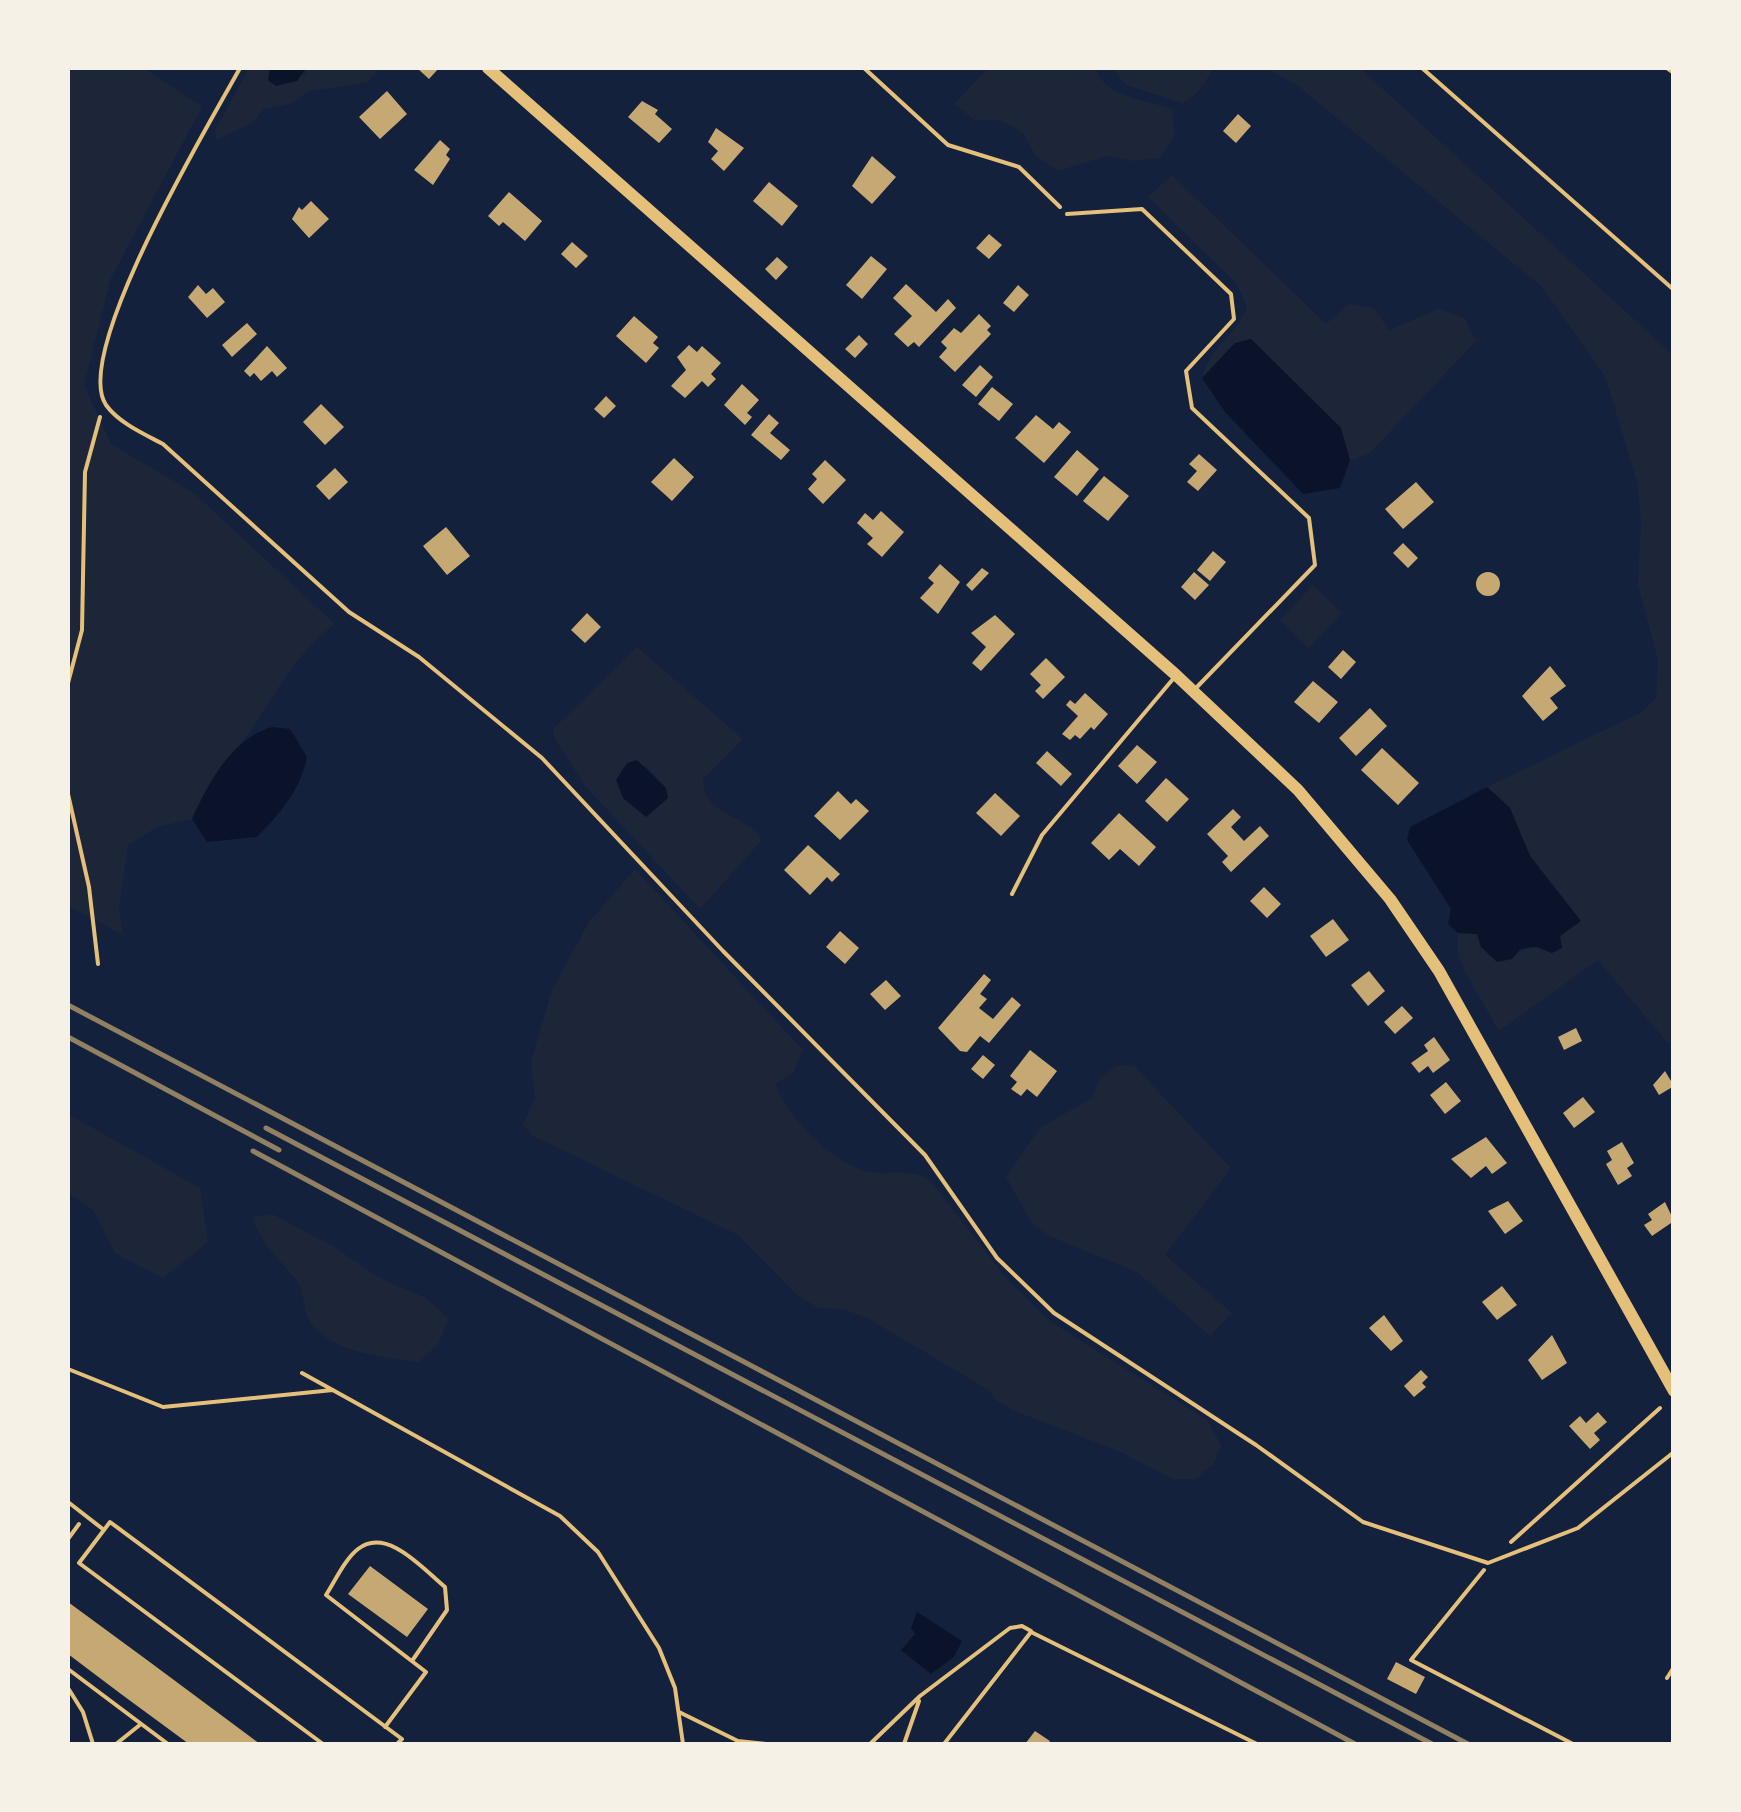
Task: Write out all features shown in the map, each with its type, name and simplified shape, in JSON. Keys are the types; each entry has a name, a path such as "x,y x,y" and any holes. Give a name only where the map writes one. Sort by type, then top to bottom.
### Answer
{"main road":[{"path":"488,68 1194,691 1298,790 1390,899 1420,942 1500,1072 1674,1390"}],"lane":[{"path":"240,68 133,268 98,364 105,403 134,429 163,444 349,612 419,657 542,758 722,951 924,1155 997,1258 1054,1313 1256,1445 1363,1522 1488,1564 1578,1528 1674,1452"},
{"path":"1422,68 1674,290"},
{"path":"1667,68 1674,73"},
{"path":"1067,214 1142,208 1231,294 1234,318 1186,371 1192,408 1309,518 1315,565 1194,691"},
{"path":"1012,894 1042,836 1176,675"},
{"path":"68,1502 104,1530"},
{"path":"324,1744 79,1563 110,1522 402,1739 398,1744"},
{"path":"385,1726 426,1672 326,1595 357,1549 371,1543 393,1546 445,1587 447,1610 412,1661"},
{"path":"1667,1678 1674,1667"}],"path":[{"path":"864,68 948,145 1020,167 1067,214"},
{"path":"68,683 82,630 85,472 105,403"},
{"path":"68,794 89,887 98,964"},
{"path":"68,1369 163,1408 334,1390"},
{"path":"302,1373 560,1516 598,1552 659,1648 675,1688 683,1744"},
{"path":"1573,1744 1411,1660 1473,1589 1488,1564 1660,1408"},
{"path":"68,1539 85,1516"},
{"path":"870,1744 920,1696 1010,1628 1022,1626 1257,1744"},
{"path":"944,1744 1032,1632"},
{"path":"68,1669 168,1744"},
{"path":"68,1688 83,1712 93,1744"},
{"path":"904,1744 920,1696"},
{"path":"679,1712 738,1741 766,1744"},
{"path":"116,1744 141,1724"}],"shaded area":[{"path":"68,68 144,68 202,107 111,278 84,385 111,444 194,493 335,624 287,675 192,819 157,827 128,845 119,907 123,935 68,906"},
{"path":"249,68 305,75 306,68 380,68 367,83 308,91 293,103 264,109 252,123 216,140 215,130"},
{"path":"270,68 306,68 297,81 276,86 268,80"},
{"path":"988,68 1096,68 1117,92 1173,109 1174,136 1160,158 1133,161 1107,156 1058,171 1036,156 1023,133 1001,120 975,120 954,104"},
{"path":"1214,68 1198,92 1183,103 1126,85 1114,71"},
{"path":"1267,68 1360,68 1673,355 1674,1039 1668,1043 1598,960 1499,1031 1458,956 1458,933 1478,934 1512,959 1580,921 1530,856 1510,808 1487,787 1642,712 1656,698 1658,660 1638,585 1638,485 1605,376 1542,287 1298,86"},
{"path":"1172,175 1326,324 1349,304 1374,308 1389,330 1439,309 1464,318 1476,341 1369,454 1350,460 1341,428 1251,339 1235,343 1202,378 1210,358 1247,308 1237,284 1148,197"},
{"path":"1251,339 1341,428 1350,460 1340,488 1303,494 1225,412 1202,378 1235,343"},
{"path":"1313,585 1342,613 1309,648 1280,620"},
{"path":"637,647 743,739 703,779 705,791 717,808 746,824 762,840 700,909 585,786 554,737 553,729","holes":["645,765 666,788 623,798"]},
{"path":"272,727 290,729 307,757 294,791 257,837 207,842 192,819 206,791 233,752 257,733"},
{"path":"637,760 666,788 668,798 646,817 623,798 616,780 627,763"},
{"path":"1487,787 1510,808 1530,856 1581,921 1560,936 1562,948 1552,953 1536,947 1520,949 1512,959 1497,962 1481,947 1477,934 1458,933 1448,924 1451,909 1407,840 1410,827"},
{"path":"635,869 803,1050 793,1073 776,1084 790,1110 814,1138 857,1168 915,1174 930,1180 1007,1279 1050,1321 1207,1420 1221,1445 1214,1464 1195,1479 1173,1479 1119,1451 1017,1412 997,1401 987,1389 867,1318 843,1309 818,1308 796,1294 738,1235 533,1136 523,1125 535,1098 531,1061 552,990 589,922"},
{"path":"1116,1066 1134,1066 1231,1168 1165,1255 1232,1313 1210,1336 1137,1272 1047,1235 1031,1222 1006,1177 1040,1128 1092,1098 1100,1078"},
{"path":"68,1114 200,1188 208,1242 163,1278 115,1253 94,1211 68,1193"},
{"path":"272,1214 333,1246 379,1278 426,1298 448,1318 439,1343 419,1362 356,1351 327,1338 308,1318 300,1285 266,1245 252,1217"},
{"path":"917,1612 962,1641 954,1657 931,1674 901,1650 915,1634 911,1628"}],"building":[{"path":"417,68 439,68 429,79"},
{"path":"387,91 407,114 380,139 359,117"},
{"path":"642,101 658,110 655,114 672,129 659,143 628,117"},
{"path":"1238,114 1251,126 1236,143 1223,131"},
{"path":"716,128 744,148 724,171 711,159 718,151 708,142"},
{"path":"440,140 450,149 446,155 450,159 433,185 414,170"},
{"path":"872,156 896,177 872,204 852,186"},
{"path":"769,182 798,206 782,226 753,201"},
{"path":"509,192 542,221 525,241 503,222 499,226 488,216"},
{"path":"311,201 329,219 309,238 292,219 299,207 302,210"},
{"path":"989,234 1002,245 989,259 976,248"},
{"path":"572,242 588,256 576,268 561,254"},
{"path":"871,256 887,269 862,299 846,285"},
{"path":"777,257 788,267 776,280 765,269"},
{"path":"906,284 936,312 948,299 956,308 919,347 914,342 908,347 894,334 912,316 893,298"},
{"path":"198,285 206,294 213,288 225,302 207,318 188,297"},
{"path":"1018,285 1029,295 1014,312 1003,303"},
{"path":"979,314 991,326 987,330 991,334 955,372 939,357 947,348 941,342 954,328 961,333"},
{"path":"634,316 658,337 653,343 659,348 646,363 616,336"},
{"path":"247,323 257,334 232,357 222,345"},
{"path":"859,335 868,344 855,358 845,349"},
{"path":"689,345 697,352 702,346 721,363 711,374 716,379 708,387 702,381 685,398 671,386 686,370 677,357"},
{"path":"267,346 287,368 277,377 272,371 261,381 254,373 250,377 244,371"},
{"path":"980,365 993,377 976,397 962,385"},
{"path":"742,384 759,400 747,413 752,417 745,425 724,405"},
{"path":"992,387 1013,404 999,421 978,404"},
{"path":"606,396 616,406 604,418 594,409"},
{"path":"321,404 344,427 325,445 303,422"},
{"path":"769,414 779,423 770,433 790,450 781,460 751,435"},
{"path":"1036,415 1053,429 1059,422 1071,432 1044,463 1015,438"},
{"path":"1077,450 1099,469 1077,496 1054,477"},
{"path":"1199,454 1217,470 1198,491 1187,482 1197,471 1189,464"},
{"path":"674,458 694,477 672,501 651,482"},
{"path":"825,460 846,480 823,504 808,489 817,479 812,474"},
{"path":"335,468 348,482 329,500 316,486"},
{"path":"1104,476 1129,496 1108,521 1083,501"},
{"path":"1416,482 1434,502 1403,529 1385,509"},
{"path":"881,511 904,532 882,557 867,544 873,538 857,523 865,513 873,520"},
{"path":"446,527 470,556 447,575 423,546"},
{"path":"1403,543 1418,558 1408,568 1393,553"},
{"path":"1213,551 1226,562 1210,581 1197,570"},
{"path":"940,564 960,582 938,614 920,598 934,583 928,578"},
{"path":"982,568 989,573 972,591 966,585"},
{"path":"1194,572 1209,585 1195,600 1181,587"},
{"path":"1488,572 1497,575 1497,593 1488,596 1479,593 1476,584 1479,575"},
{"path":"587,613 601,627 585,643 571,630"},
{"path":"995,615 1015,634 981,671 972,663 986,647 971,633"},
{"path":"1343,650 1356,662 1341,679 1328,667"},
{"path":"1046,658 1065,677 1043,699 1035,691 1041,685 1030,674"},
{"path":"1550,666 1566,686 1550,698 1558,708 1543,721 1522,696"},
{"path":"1313,681 1338,702 1319,723 1294,702"},
{"path":"1085,693 1108,714 1094,730 1091,727 1080,739 1075,735 1070,740 1062,734 1078,716 1066,705 1070,700 1075,704"},
{"path":"1370,708 1387,726 1356,756 1339,738"},
{"path":"1137,745 1157,762 1137,784 1118,766"},
{"path":"1382,748 1419,783 1398,805 1361,770"},
{"path":"1047,751 1072,774 1061,786 1036,763"},
{"path":"1166,778 1189,799 1167,822 1145,801"},
{"path":"838,791 851,804 856,799 869,811 840,840 814,816"},
{"path":"995,793 1020,816 1001,836 976,813"},
{"path":"1233,809 1241,817 1231,827 1244,841 1260,826 1269,836 1231,872 1222,862 1228,856 1207,834"},
{"path":"1119,813 1156,847 1139,866 1120,849 1109,860 1091,843"},
{"path":"808,845 840,874 832,882 827,877 810,895 784,870"},
{"path":"1264,887 1281,904 1267,918 1250,901"},
{"path":"1333,919 1349,940 1326,957 1310,936"},
{"path":"840,931 859,948 845,964 826,947"},
{"path":"1369,971 1385,991 1368,1006 1351,985"},
{"path":"984,974 991,980 980,994 987,999 979,1008 993,1019 1012,997 1021,1005 989,1043 980,1036 967,1052 960,1051 938,1028"},
{"path":"886,980 901,996 885,1010 870,994"},
{"path":"1402,1006 1413,1018 1395,1034 1384,1022"},
{"path":"1576,1028 1582,1041 1564,1050 1558,1037"},
{"path":"1434,1037 1450,1060 1433,1073 1428,1066 1419,1073 1411,1063 1428,1051 1424,1045"},
{"path":"1030,1050 1057,1071 1037,1097 1027,1089 1021,1096 1011,1089 1017,1082 1010,1076"},
{"path":"983,1055 995,1065 983,1079 971,1069"},
{"path":"1665,1071 1674,1086 1659,1095 1653,1085"},
{"path":"1446,1082 1461,1101 1445,1114 1430,1095"},
{"path":"1583,1097 1595,1112 1574,1128 1563,1113"},
{"path":"1486,1137 1507,1163 1492,1174 1486,1166 1471,1178 1451,1159"},
{"path":"1622,1142 1634,1163 1627,1168 1632,1176 1618,1185 1606,1164 1612,1160 1607,1151"},
{"path":"1508,1201 1523,1221 1505,1234 1488,1211"},
{"path":"1665,1202 1674,1221 1652,1236 1644,1225 1652,1220 1648,1214"},
{"path":"1502,1286 1517,1305 1497,1320 1482,1302"},
{"path":"1384,1315 1403,1341 1391,1351 1369,1328"},
{"path":"1552,1335 1567,1363 1542,1380 1528,1360"},
{"path":"1421,1370 1428,1377 1422,1383 1426,1387 1414,1397 1404,1386"},
{"path":"1598,1412 1607,1422 1594,1433 1600,1440 1590,1449 1569,1426 1580,1416 1586,1423"},
{"path":"370,1566 428,1609 407,1637 348,1594"},
{"path":"68,1602 260,1744 189,1744 121,1694 68,1654"},
{"path":"1396,1662 1425,1677 1416,1694 1387,1679"},
{"path":"1035,1731 1050,1741 1048,1744 1025,1744"}],"railway":[{"path":"68,1005 1468,1744"},
{"path":"68,1037 279,1150"},
{"path":"266,1128 1432,1744"},
{"path":"253,1151 1355,1744"}]}
